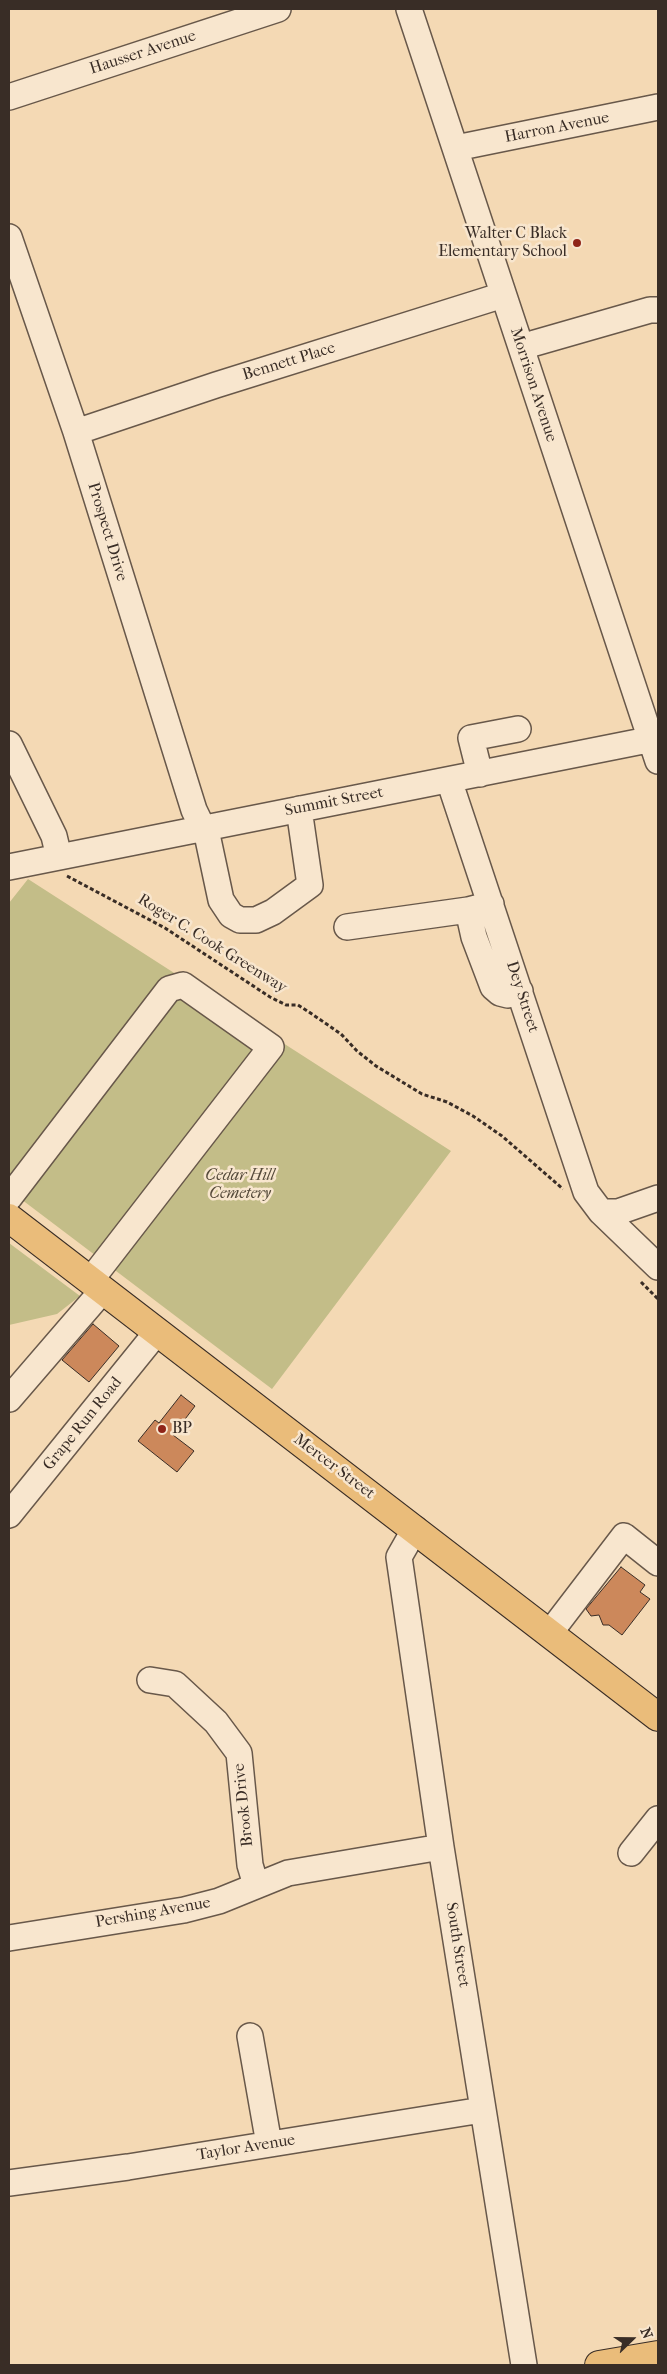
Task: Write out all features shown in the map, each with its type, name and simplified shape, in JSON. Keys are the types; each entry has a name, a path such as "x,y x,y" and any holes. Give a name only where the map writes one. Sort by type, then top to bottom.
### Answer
{"main road":[{"name":"Mercer Street","path":"12,1223 415,1529 658,1718"},
{"path":"599,2365 625,2363 658,2356"}],"street":[{"name":"Hausser Avenue","path":"9,97 278,9"},
{"name":"Morrison Avenue","path":"409,9 503,295 656,746"},
{"name":"Harron Avenue","path":"456,148 658,107"},
{"name":"Prospect Drive","path":"9,237 76,432 194,810 208,839 221,900 231,915 240,920 256,920 273,912 310,886 299,809"},
{"name":"Bennett Place","path":"76,432 216,385 503,295"},
{"path":"521,347 650,310 658,310"},
{"path":"480,774 471,738 518,729"},
{"path":"9,744 54,836 51,858"},
{"name":"Summit Street","path":"9,867 480,774 656,746"},
{"name":"Dey Street","path":"449,780 480,907 520,991 586,1192 649,1273"},
{"path":"347,928 480,907"},
{"path":"9,1198 170,989 183,985 271,1047 96,1285 9,1399"},
{"path":"601,1212 618,1212 658,1198"},
{"name":"Grape Run Road","path":"9,1515 157,1332"},
{"name":"South Street","path":"415,1529 399,1557 441,1847 524,2365"},
{"path":"549,1634 624,1536 658,1563"},
{"name":"Brook Drive","path":"150,1680 175,1684 216,1722 238,1752 250,1865 256,1885"},
{"path":"631,1852 658,1819"},
{"name":"Pershing Avenue","path":"9,1938 184,1910 219,1901 288,1873 441,1847"},
{"path":"250,2036 269,2144"},
{"name":"Taylor Avenue","path":"9,2183 482,2110"}],"path":[{"name":"Roger C. Cook Greenway","path":"51,858 70,878 165,928 270,997 286,1005 298,1005 341,1034 357,1051 376,1066 422,1094 447,1102 495,1131 530,1159 566,1193"},
{"path":"649,1273 658,1299"}],"green space":[{"name":"Cedar Hill Cemetery","path":"28,879 451,1151 272,1389 9,1190 9,903"},
{"path":"9,1243 80,1296 57,1314 9,1325"}],"building":[{"path":"93,1324 119,1346 89,1382 62,1360"},
{"name":"BP","path":"181,1395 195,1406 173,1435 194,1451 177,1472 138,1441 155,1420 159,1423"},
{"path":"621,1567 645,1585 640,1592 650,1599 622,1635 609,1625 603,1625 599,1615 591,1616 586,1609"}],"place":[{"name":"Walter C Black Elementary School","path":"577,243"},
{"name":"BP","path":"162,1429"}]}
